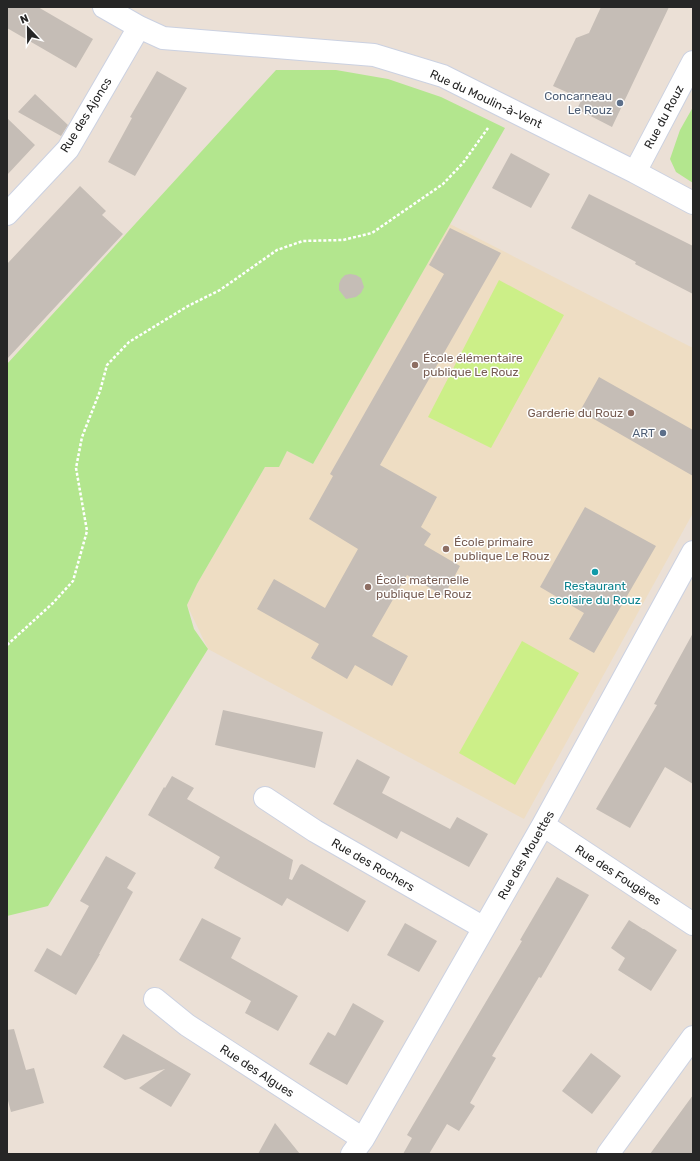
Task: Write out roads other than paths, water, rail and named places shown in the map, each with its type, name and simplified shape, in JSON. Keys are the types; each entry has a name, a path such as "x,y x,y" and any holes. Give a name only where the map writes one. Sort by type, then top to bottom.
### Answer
{"street":[{"name":"Rue du Moulin-à-Vent","path":"104,7 139,27 163,38 374,55 443,76 635,172 693,203"},
{"name":"Rue des Ajoncs","path":"7,214 68,150 139,27"},
{"name":"Rue du Rouz","path":"635,172 693,62"},
{"name":"Rue des Mouettes","path":"357,1146 543,825 693,552"},
{"name":"Rue des Rochers","path":"264,798 315,832 484,928"},
{"name":"Rue des Fougères","path":"543,825 693,924"},
{"name":"Rue des Algues","path":"155,999 187,1025 357,1146"},
{"path":"608,1154 693,1037"}],"place":[{"name":"Concarneau Le Rouz","path":"620,103"},
{"name":"École élémentaire publique Le Rouz","path":"415,365"},
{"name":"Garderie du Rouz","path":"631,413"},
{"name":"ART","path":"663,433"},
{"name":"École primaire publique Le Rouz","path":"446,549"},
{"name":"Restaurant scolaire du Rouz","path":"595,572"},
{"name":"École maternelle publique Le Rouz","path":"368,587"}]}
